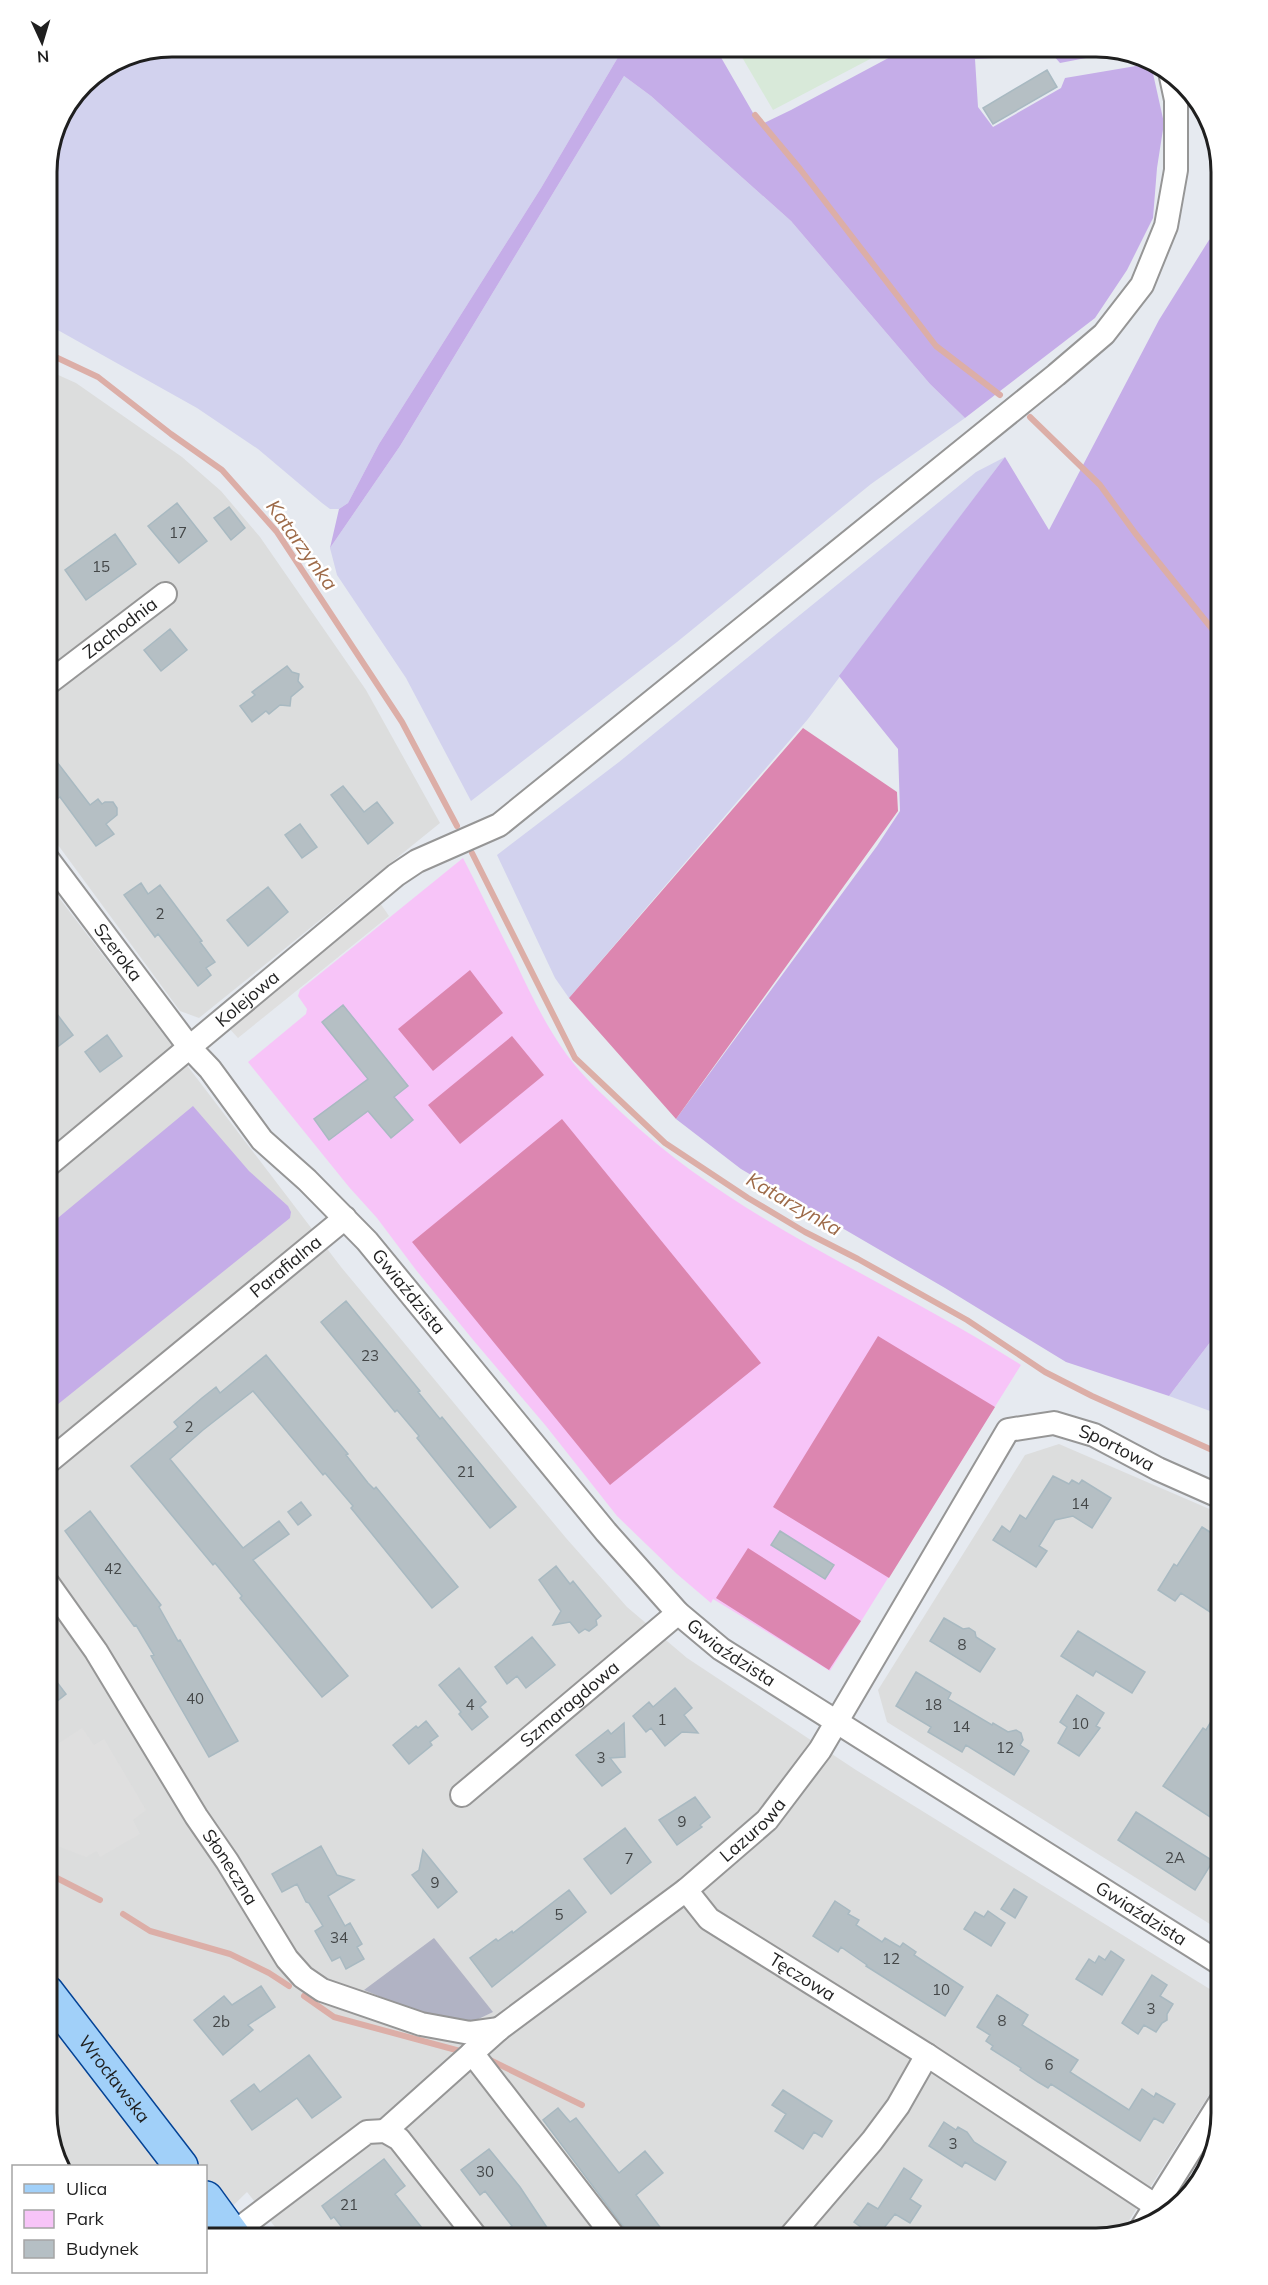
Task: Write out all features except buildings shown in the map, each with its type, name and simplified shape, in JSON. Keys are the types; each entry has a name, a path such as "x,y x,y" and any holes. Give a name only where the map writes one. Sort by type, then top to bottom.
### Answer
{"main road":[{"name":"Wrocławska","path":"57,2006 180,2165"}],"street":[{"name":"Kolejowa","path":"57,1158 396,875 417,861 499,825 757,618 1104,334 1142,285 1166,226 1176,170 1176,100 1173,88"},
{"name":"Zachodnia","path":"57,676 165,594"},
{"name":"Szeroka","path":"57,871 190,1048"},
{"path":"190,1048 210,1069 262,1140 345,1218"},
{"name":"Parafialna","path":"57,1455 345,1218"},
{"name":"Gwiaździsta","path":"345,1218 606,1532 678,1613 721,1649 1211,1958"},
{"name":"Sportowa","path":"1008,1430 1054,1423 1094,1435 1158,1469 1211,1493"},
{"name":"Lazurowa","path":"385,2131 499,2029 686,1890 767,1820 820,1750 1008,1430"},
{"name":"Słoneczna","path":"57,1597 96,1651 196,1816 227,1861 287,1959 303,1977 322,1990 421,2024 470,2033 499,2029"},
{"name":"Szmaragdowa","path":"462,1795 678,1613"},
{"name":"Tęczowa","path":"686,1890 709,1919 927,2055 1156,2206"},
{"path":"472,2053 607,2228"},
{"path":"798,2228 872,2141 898,2106 927,2055"},
{"path":"1151,2214 1211,2118"},
{"path":"219,2220 366,2132 385,2131 399,2139 469,2228"}],"shaded area":[{"path":"172,57 618,57 541,188 379,444 348,503 339,509 330,509 258,449 197,408 57,330 57,165 59,150 63,135 76,108 96,86 108,76 128,66 150,59"},
{"path":"618,57 721,57 760,125 890,57 1014,57 975,59 978,107 993,127 1061,88 1065,78 1136,66 1153,72 1164,123 1153,218 1127,270 1095,318 965,418 930,384 791,221 651,96 624,76 400,446 330,548 339,509 348,503 379,444 541,188"},
{"path":"742,57 874,57 773,110"},
{"path":"1055,57 1091,57 1060,63"},
{"path":"624,76 651,96 791,221 930,384 965,418 871,484 677,642 471,801 406,678 337,575 330,548 400,446"},
{"path":"1211,239 1211,1341 1169,1396 1066,1362 945,1288 741,1169 676,1119 877,846 900,811 898,749 839,676 1005,457 1049,530 1159,320"},
{"path":"57,374 76,383 182,457 221,491 260,537 366,690 440,823 199,1018 180,1011 57,844"},
{"path":"1005,457 808,719 569,998 555,978 497,855 619,762 976,472"},
{"path":"803,728 897,792 898,811 676,1119 569,998"},
{"path":"57,895 341,1267 566,1538 627,1607 687,1658 856,1770 1211,1990 1211,2092 1127,2224 1118,2226 1096,2228 276,2228 247,2192 210,2228 207,2228 207,2165 70,2165 59,2135 57,2113"},
{"path":"380,903 389,916 238,1038 228,1027"},
{"path":"470,970 503,1013 433,1071 398,1029"},
{"path":"512,1036 544,1075 460,1144 428,1105"},
{"path":"193,1106 249,1171 288,1206 291,1212 290,1218 57,1405 57,1219"},
{"path":"562,1119 761,1363 610,1485 412,1242"},
{"path":"878,1336 995,1407 889,1578 773,1507"},
{"path":"1211,1341 1211,1411 1169,1396"},
{"path":"1059,1444 1211,1510 1211,1925 887,1722 878,1690 1025,1455"},
{"path":"748,1548 861,1621 829,1670 716,1598"},
{"path":"82,1728 94,1745 104,1739 146,1810 133,1820 140,1834 100,1857 97,1851 86,1857 57,1846 57,1744"},
{"path":"434,1938 493,2012 470,2023 432,2018 364,1990"}],"green space":[{"path":"463,858 552,1033 580,1071 623,1114 668,1153 765,1219 971,1334 1021,1365 830,1671 713,1599 711,1603 677,1574 617,1516 248,1062 306,1014 307,1009 298,996 300,990"}],"waterway":[{"path":"755,115 800,169 936,346 1000,395"},
{"name":"Katarzynka","path":"57,358 98,377 171,434 222,470 277,532 402,722 457,826"},
{"path":"1030,417 1100,485 1135,533 1211,628"},
{"name":"Katarzynka","path":"472,853 575,1058 665,1143 748,1198 805,1232 967,1320 1045,1372 1092,1396 1211,1450"},
{"path":"57,1878 100,1900"},
{"path":"123,1914 150,1931 230,1954 269,1973 289,1986"},
{"path":"304,1996 334,2017 460,2051"},
{"path":"490,2060 582,2105"}]}
